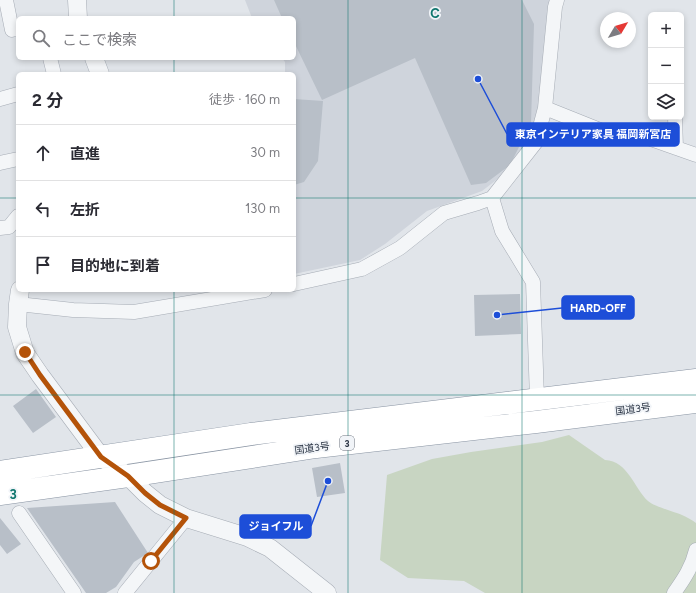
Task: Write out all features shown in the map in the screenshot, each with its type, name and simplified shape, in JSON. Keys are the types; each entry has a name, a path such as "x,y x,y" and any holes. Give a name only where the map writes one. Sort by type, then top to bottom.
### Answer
{"highway":[{"name":"国道3号","path":"0,472 251,434 696,380"},
{"name":"国道3号","path":"0,494 316,447 696,402"}],"street":[{"path":"6,0 10,31"},
{"path":"77,0 78,16"},
{"path":"296,284 362,269 400,248 444,214 492,198 536,142 545,108 555,7 557,0"},
{"path":"50,60 54,72"},
{"path":"95,60 99,72"},
{"path":"0,99 16,95"},
{"path":"545,108 610,134 642,136 696,155"},
{"path":"675,120 676,148"},
{"path":"0,164 16,160"},
{"path":"492,198 502,230 533,282 537,399"},
{"path":"0,228 9,227 16,218"},
{"path":"253,292 134,312 73,310 19,297 17,327 25,352 40,375 101,457 128,476 160,505 186,518 247,537 270,548 327,593"},
{"path":"19,513 74,593"},
{"path":"125,593 186,518"},
{"path":"674,593 687,575 694,560 696,550"}],"shaded area":[{"path":"245,0 552,0 539,109 527,144 508,171 482,191 427,211 385,244 360,260 296,274 296,72 285,72 285,62 284,60 296,60 296,16 251,16"}],"green space":[{"path":"569,435 605,460 619,465 625,470 648,501 659,507 684,516 696,523 696,593 485,593 464,581 408,578 380,560 387,475 432,459 542,442"}],"building":[{"path":"274,0 522,0 534,24 531,123 510,165 486,183 471,185 415,58 322,100 296,46 296,16 281,16"},
{"path":"296,99 323,101 318,161 304,182 296,184"},
{"path":"520,294 521,334 475,336 474,295"},
{"path":"36,389 56,417 33,433 13,406"},
{"path":"340,463 345,493 317,497 312,468"},
{"path":"115,502 148,553 134,562 116,587 106,593 86,593 27,508"},
{"path":"0,518 21,544 7,554 0,545"}],"place":[{"name":"東京インテリア家具 福岡新宮店","path":"478,79"},
{"name":"HARD-OFF","path":"497,315"},
{"name":"ジョイフル","path":"328,481"}],"route":[{"path":"25,352 40,375 101,457 128,476 160,505 186,518 151,561"}]}
